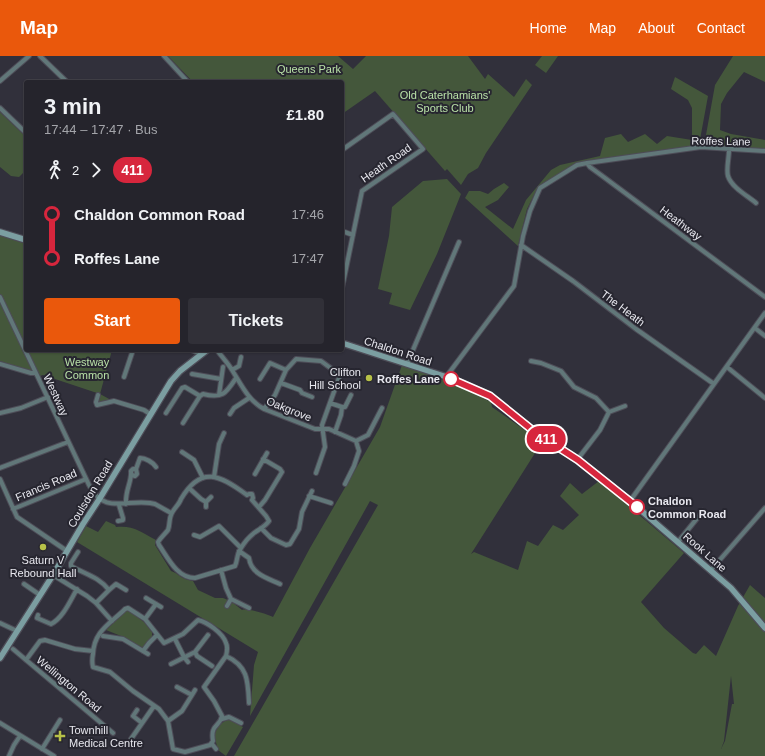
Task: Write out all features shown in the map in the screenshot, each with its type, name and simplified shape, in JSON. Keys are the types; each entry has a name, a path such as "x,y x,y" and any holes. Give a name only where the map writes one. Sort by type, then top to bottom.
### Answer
{"main road":[{"path":"0,232 24,239"},
{"name":"Chaldon Road","path":"344,344 447,377"},
{"name":"Coulsdon Road","path":"0,658 53,575 150,414 176,376 205,352"},
{"name":"Rook Lane","path":"447,377 490,396 536,433 578,460 630,501 731,588 765,628"}],"street":[{"path":"0,81 28,56"},
{"path":"40,56 65,80"},
{"path":"164,56 186,80"},
{"path":"0,108 24,131"},
{"name":"Heath Road","path":"344,149 393,114 423,149 362,191 344,276"},
{"name":"Roffes Lane","path":"447,377 449,372 514,286 521,245 530,211 540,188 577,165 587,163 701,148 765,151"},
{"path":"729,150 728,176 736,187 756,203"},
{"name":"Heathway","path":"587,163 600,175 765,297"},
{"path":"344,232 353,235"},
{"path":"408,364 459,242"},
{"name":"The Heath","path":"521,245 573,280 636,329 714,384"},
{"name":"Westway","path":"0,297 24,348"},
{"path":"630,501 765,313"},
{"path":"755,328 765,336"},
{"name":"Westway","path":"26,352 91,490 100,498"},
{"path":"124,377 132,352"},
{"path":"196,352 202,354"},
{"name":"Oakgrove","path":"218,352 232,370 249,398 256,405 315,429 335,432 356,441"},
{"path":"232,370 240,366 241,357"},
{"path":"264,409 275,395 281,383 282,376 296,359 322,361 340,375 322,425 325,447 316,473"},
{"path":"531,361 549,365 561,371 574,387 598,400 609,412"},
{"path":"260,379 270,363 286,370"},
{"path":"0,364 31,373 36,373"},
{"path":"219,395 223,367"},
{"path":"727,367 765,398"},
{"path":"192,374 221,379"},
{"path":"183,423 200,396 203,394 214,397 227,392 236,378"},
{"path":"281,383 300,390 302,393 312,397"},
{"path":"166,413 182,388 185,387 200,396"},
{"path":"98,395 96,406 114,401 144,410 150,414"},
{"path":"335,432 342,408 347,405 351,395"},
{"path":"0,413 21,408 48,397"},
{"path":"230,414 234,408 249,398"},
{"path":"330,403 342,408"},
{"path":"578,460 600,430 609,412 625,406"},
{"path":"345,484 359,452 356,441 368,435 382,408"},
{"path":"214,477 219,444 224,433"},
{"path":"0,468 68,442"},
{"path":"182,452 189,454 196,463 203,478"},
{"path":"255,474 267,453"},
{"path":"126,504 127,488 132,475 135,476 138,474 136,469 140,458 154,463 156,466"},
{"path":"259,507 273,489 282,472 280,469 263,459"},
{"path":"207,476 214,477 247,495 248,500 252,500 259,507 269,521 253,534 240,550 236,558 237,562 235,566 195,578 189,578 178,572 158,545 158,542 168,529 171,513 189,488 207,476"},
{"path":"0,479 17,517 67,551"},
{"name":"Francis Road","path":"13,509 86,479"},
{"path":"189,488 206,502"},
{"path":"261,528 271,538 286,545 290,544 299,529 302,512 312,491"},
{"path":"309,496 331,503"},
{"path":"206,507 206,502 211,497"},
{"path":"100,498 110,504 119,505 141,502 155,504 171,513"},
{"path":"118,521 122,520 123,518 119,505"},
{"path":"711,570 765,508"},
{"path":"678,542 703,511"},
{"path":"194,535 200,537 219,526 249,558 250,564 256,572 280,584"},
{"path":"78,552 71,563 72,566 97,578 109,590"},
{"path":"221,570 226,588 231,598 249,608"},
{"path":"252,577 256,572"},
{"path":"53,575 77,589 96,603 112,621"},
{"path":"24,584 40,595"},
{"path":"96,603 116,584 126,590"},
{"path":"38,615 37,618 50,624 54,622 64,610 77,589"},
{"path":"146,598 161,607"},
{"path":"227,606 231,598"},
{"path":"145,619 156,604"},
{"path":"212,744 185,754 173,749 168,721 164,714 110,672 92,665 93,651 97,635 125,609 128,608 145,619 164,643 183,634 194,622 198,620 201,621 223,637 226,643 226,656 204,687 214,701 222,719"},
{"path":"0,623 17,631"},
{"path":"103,636 123,639 145,652 149,643 157,635"},
{"path":"171,664 195,652 208,635"},
{"path":"175,639 188,662"},
{"path":"26,660 40,641 46,640 75,649 93,651"},
{"name":"Wellington Road","path":"13,649 113,733"},
{"path":"195,652 212,666"},
{"path":"226,656 235,660 242,666 248,685 249,703"},
{"path":"177,687 192,695"},
{"path":"168,721 182,711 195,690"},
{"path":"131,739 154,706"},
{"path":"137,710 133,716 142,723"},
{"path":"216,749 212,744 214,727 222,719 229,717 241,723"},
{"path":"42,749 60,720"},
{"path":"0,723 54,756"},
{"path":"9,756 20,736"}],"green space":[{"path":"168,56 338,56 353,69 366,56 468,56 485,79 488,74 514,97 526,79 532,85 486,153 478,168 468,174 461,185 447,169 445,171 375,91 344,113 344,80 191,80"},
{"path":"542,56 558,56 546,73 535,65"},
{"path":"733,56 765,56 765,82 744,72 727,93 721,104 720,130 731,134 765,140 765,149 704,146 715,85"},
{"path":"675,77 708,96 699,145 605,158 573,165 543,184 535,193 527,209 518,246 465,198 469,191 480,191 488,194 504,183 509,187 498,200 485,207 513,229 526,200 551,170 560,165 600,156 605,138 621,134 628,142 645,134 657,144 667,136 692,140 692,108 688,100 671,89"},
{"path":"0,112 24,135 24,172 19,177 11,176 0,167"},
{"path":"447,179 461,194 437,254 410,310 389,304 392,293 378,289 389,236 392,207 423,181"},
{"name":"Westway Common","path":"0,235 24,243 24,352 111,352 100,394 43,375 40,376 37,370 31,372 0,361"},
{"path":"402,365 454,384 491,402 492,407 542,442 471,554 474,552 518,570 527,541 538,546 553,525 563,530 579,515 560,496 570,483 582,494 599,481 684,553 641,602 664,628 693,653 696,654 704,645 716,656 738,606 750,585 765,598 765,756 234,756 378,505 370,501 250,716 254,665 258,652 77,542 86,526 98,532 106,521 115,525 116,527 132,528 156,540 155,545 171,571 185,579 193,581 198,590 215,598 223,598 228,600 225,605 228,607 232,602 242,610 262,613 273,617 310,548 380,427","holes":["731,676 734,704 732,704 725,741 721,749 724,741"]},
{"path":"100,394 111,400 99,403 98,399"},
{"path":"128,610 144,622 152,632 152,637 143,648 106,630"},
{"path":"228,719 243,727 226,756 218,750 214,735 219,725"}],"bus line":[{"name":"411","path":"451,379 490,396 536,433 578,460 637,507"}],"place":[{"name":"Clifton Hill School","path":"369,378"},
{"name":"Roffes Lane","path":"451,379"},
{"name":"Chaldon Common Road","path":"637,507"},
{"name":"Saturn V Rebound Hall","path":"43,547"},
{"name":"Townhill Medical Centre","path":"60,736"}],"park label":[{"name":"Queens Park","path":"309,69"},
{"name":"Old Caterhamians' Sports Club","path":"445,101"}]}
